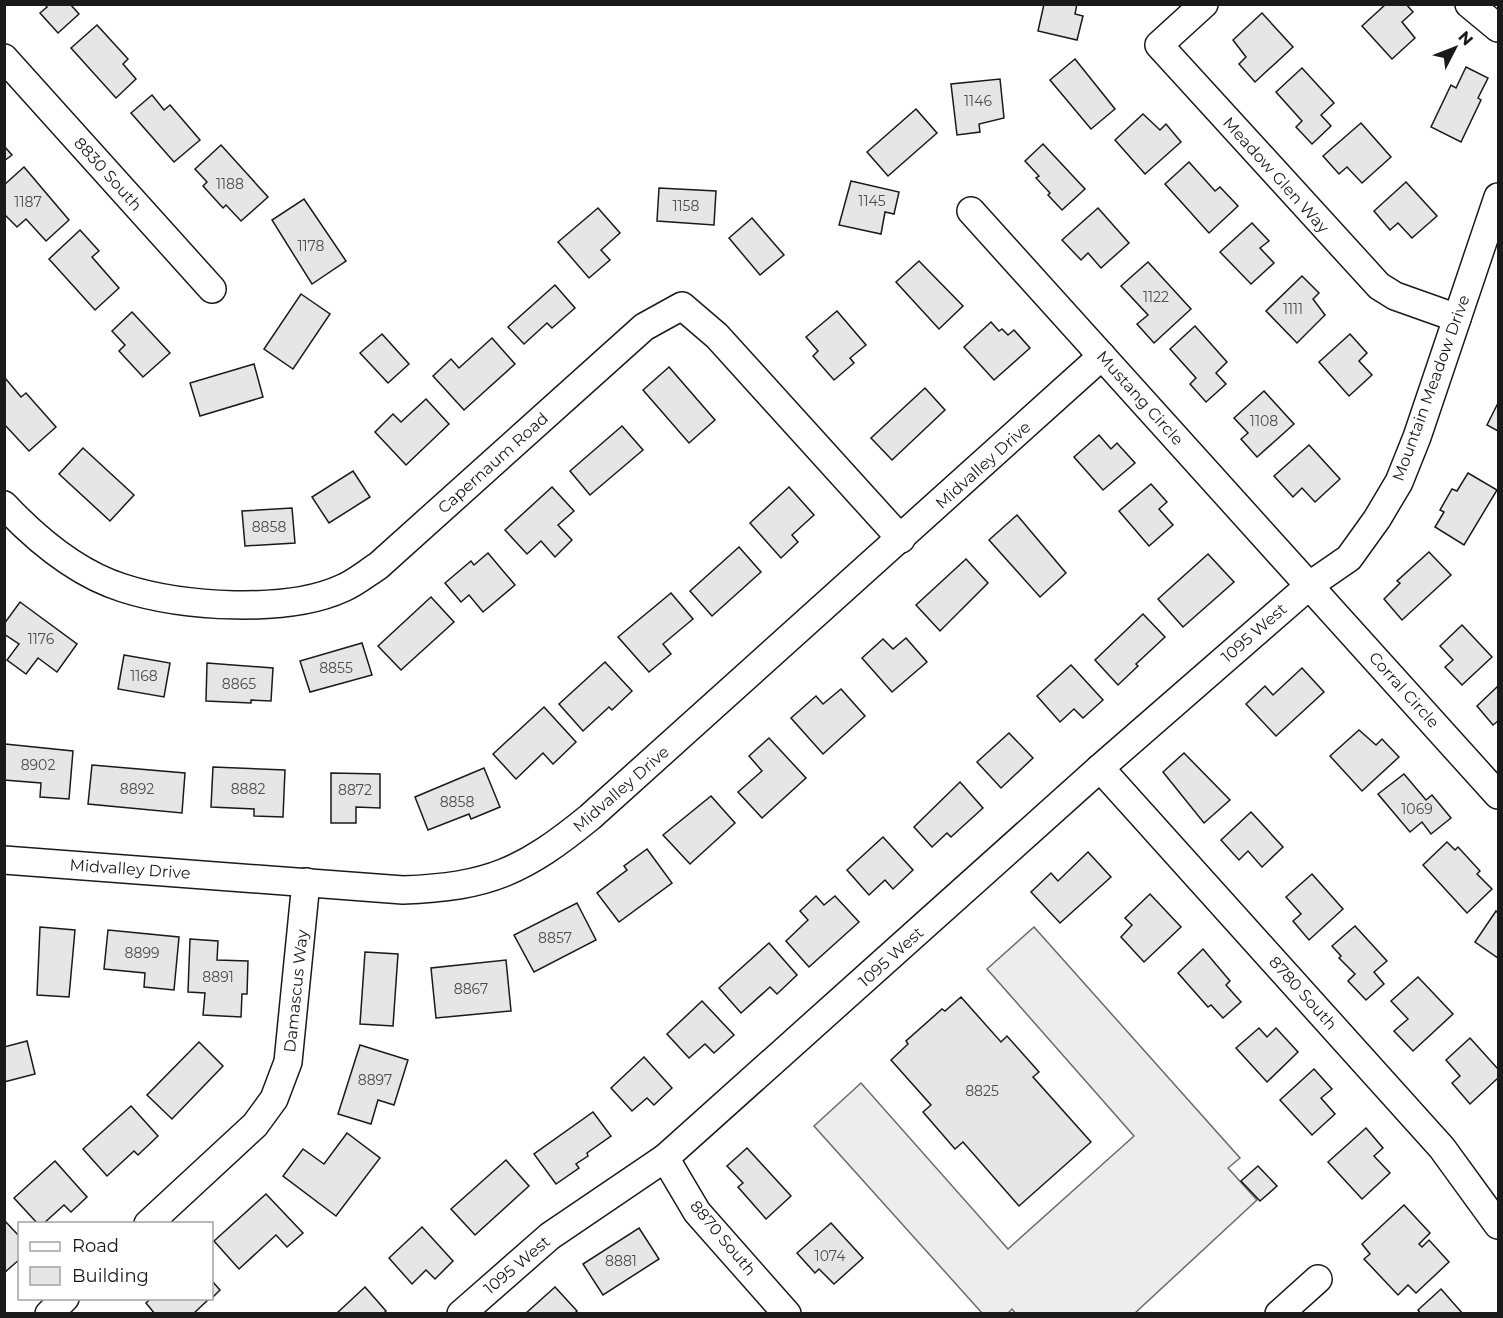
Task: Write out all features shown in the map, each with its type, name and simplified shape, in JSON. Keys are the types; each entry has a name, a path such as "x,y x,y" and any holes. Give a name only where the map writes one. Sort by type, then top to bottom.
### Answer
{"street":[{"name":"Meadow Glen Way","path":"1204,4 1159,45 1379,286 1395,296 1457,318"},
{"path":"1469,4 1498,28"},
{"name":"8830 South","path":"4,58 212,289"},
{"name":"Mountain Meadow Drive","path":"1310,585 1349,558 1377,519 1399,482 1417,437 1498,197"},
{"name":"Mustang Circle","path":"971,211 1310,585"},
{"name":"Capernaum Road","path":"4,505 23,525 73,564 122,588 226,604 282,605 316,598 345,588 378,566 644,327 682,306 717,336 901,539"},
{"name":"Midvalley Drive","path":"4,860 403,890 450,888 499,876 548,851 590,817 1102,356"},
{"name":"1095 West","path":"461,1314 550,1236 665,1158 1100,768 1310,585"},
{"name":"Corral Circle","path":"1310,585 1498,795"},
{"name":"8780 South","path":"1100,768 1442,1148 1498,1225"},
{"name":"Damascus Way","path":"150,1222 246,1133 274,1099 288,1062 306,882"},
{"name":"8870 South","path":"665,1158 697,1212 787,1314"},
{"path":"1279,1314 1318,1279"},
{"path":"49,1314 64,1300"}],"shaded area":[{"path":"1034,927 1240,1158 1228,1168 1257,1200 1135,1313 1016,1314 1012,1309 1008,1313 982,1313 814,1126 861,1083 1008,1249 1134,1136 987,969"}],"building":[{"path":"45,4 70,4 79,14 58,33 40,13 47,7"},
{"path":"1044,4 1077,4 1075,14 1083,16 1077,40 1038,31"},
{"path":"1386,4 1406,4 1413,12 1402,22 1415,38 1392,59 1362,26"},
{"path":"1262,13 1293,47 1255,82 1239,64 1246,57 1233,40"},
{"path":"97,25 128,59 123,64 136,79 116,98 71,48"},
{"path":"1075,59 1115,109 1091,129 1050,80"},
{"path":"1466,67 1488,78 1478,98 1481,100 1461,142 1431,127 1451,85 1456,88"},
{"path":"1302,68 1334,103 1321,115 1331,126 1312,144 1296,127 1302,121 1276,92"},
{"path":"1000,79 1004,118 979,124 980,132 957,135 951,84"},
{"path":"152,95 164,110 170,105 200,140 174,162 131,113"},
{"path":"916,109 937,133 888,176 867,152"},
{"path":"1143,114 1160,130 1166,124 1181,142 1145,174 1115,140"},
{"path":"1361,123 1391,157 1362,183 1347,167 1339,174 1323,156"},
{"path":"1043,144 1085,189 1062,210 1036,178 1039,176 1025,161"},
{"path":"221,145 268,197 241,221 226,205 223,208 203,186 207,182 195,169"},
{"path":"4,146 12,155 4,161"},
{"path":"1189,162 1215,191 1220,187 1238,206 1209,233 1165,184"},
{"path":"24,167 69,220 46,241 26,219 17,227 4,214 4,185"},
{"path":"851,181 899,192 894,214 885,212 881,234 839,225"},
{"path":"1406,182 1437,216 1412,238 1398,223 1390,230 1374,211"},
{"path":"659,188 716,191 714,225 657,221"},
{"path":"304,199 346,261 312,284 272,220"},
{"path":"598,208 620,233 601,250 610,260 589,278 558,242"},
{"path":"1098,208 1129,243 1101,268 1088,253 1081,260 1062,240"},
{"path":"752,218 784,255 760,275 729,238"},
{"path":"1252,223 1269,241 1260,248 1274,263 1251,284 1220,252"},
{"path":"80,230 99,251 92,257 119,288 95,310 49,259"},
{"path":"919,261 963,306 939,329 896,282"},
{"path":"1148,262 1191,309 1154,343 1137,324 1148,315 1121,286"},
{"path":"1302,276 1319,293 1313,299 1325,315 1297,343 1266,311"},
{"path":"555,285 575,308 552,328 547,323 524,344 508,327"},
{"path":"301,294 330,314 293,369 264,349"},
{"path":"837,311 866,345 850,358 854,363 834,380 813,356 818,351 806,337"},
{"path":"132,312 170,353 143,377 119,351 125,345 112,331"},
{"path":"991,322 999,331 1002,329 1008,335 1014,330 1030,348 994,380 964,347"},
{"path":"1195,326 1227,362 1216,373 1226,384 1206,402 1190,384 1196,378 1170,349"},
{"path":"382,334 409,364 388,383 360,353"},
{"path":"1350,334 1367,353 1359,361 1372,375 1349,396 1319,362"},
{"path":"492,338 515,364 464,410 433,376 451,359 459,368"},
{"path":"254,364 263,397 200,416 190,383"},
{"path":"669,367 715,420 689,443 643,390"},
{"path":"5,378 21,397 26,393 56,427 29,451 4,424"},
{"path":"925,388 945,410 892,460 871,438"},
{"path":"1264,391 1294,424 1257,457 1241,439 1248,433 1234,418"},
{"path":"426,399 449,424 406,465 375,432 393,414 401,422"},
{"path":"1498,403 1498,431 1487,425"},
{"path":"622,426 643,450 590,495 570,471"},
{"path":"1099,435 1111,449 1117,443 1135,463 1103,490 1074,457"},
{"path":"1309,445 1340,479 1315,502 1302,488 1293,497 1274,476"},
{"path":"83,448 134,495 110,521 59,474"},
{"path":"353,471 370,497 329,523 312,497"},
{"path":"1468,473 1497,490 1464,545 1435,527 1444,512 1440,510 1452,489 1457,491"},
{"path":"1151,484 1167,502 1159,509 1173,525 1149,546 1119,511"},
{"path":"552,487 574,511 558,525 572,540 555,557 541,541 527,554 505,530"},
{"path":"789,487 814,515 792,535 798,542 781,558 750,523"},
{"path":"292,508 295,543 245,546 242,511"},
{"path":"1017,515 1066,573 1040,597 989,540"},
{"path":"739,547 761,572 712,616 690,591"},
{"path":"1429,552 1451,575 1402,620 1384,599 1400,583 1397,581"},
{"path":"488,553 515,585 483,612 469,595 461,602 445,583 471,561 474,565"},
{"path":"1208,554 1234,582 1183,627 1158,599"},
{"path":"966,559 988,583 940,631 916,605"},
{"path":"671,593 693,619 663,644 671,654 649,672 618,637"},
{"path":"431,597 454,622 401,670 378,646"},
{"path":"20,602 77,644 57,672 38,658 26,674 7,660 19,644 4,634 4,624"},
{"path":"1143,614 1165,637 1136,664 1138,666 1118,685 1095,660"},
{"path":"1462,625 1492,657 1462,685 1445,667 1453,660 1440,646"},
{"path":"906,638 927,662 892,692 862,658 883,639 893,649"},
{"path":"362,643 372,675 310,692 300,661"},
{"path":"124,655 170,663 164,697 118,689"},
{"path":"605,662 632,691 612,710 609,707 583,731 559,704"},
{"path":"207,663 273,668 271,701 251,700 251,703 206,701"},
{"path":"1071,665 1103,700 1083,718 1074,709 1060,722 1037,696"},
{"path":"1302,668 1324,692 1276,736 1246,704 1265,686 1273,695"},
{"path":"1498,686 1498,721 1493,725 1477,706"},
{"path":"841,689 865,716 823,754 791,718 816,696 823,704"},
{"path":"544,707 576,742 553,764 543,753 516,779 493,754"},
{"path":"1359,730 1376,745 1382,739 1399,757 1362,791 1330,756"},
{"path":"1009,733 1033,758 1001,788 977,762"},
{"path":"769,738 806,778 762,818 738,792 762,771 749,756"},
{"path":"5,744 73,751 69,799 40,797 41,783 4,780"},
{"path":"1184,753 1230,800 1204,823 1163,772"},
{"path":"92,765 185,773 182,813 88,804"},
{"path":"213,767 285,770 283,817 254,816 254,809 211,807"},
{"path":"484,768 500,807 471,819 469,814 428,830 415,797"},
{"path":"331,773 380,774 380,808 356,807 356,823 331,823"},
{"path":"1404,774 1426,800 1432,795 1451,818 1431,834 1422,822 1410,832 1378,794"},
{"path":"960,782 983,808 951,837 947,833 932,847 914,827"},
{"path":"711,796 735,823 690,864 663,835"},
{"path":"1251,812 1283,847 1262,867 1248,851 1239,860 1221,840"},
{"path":"883,837 913,870 893,889 885,880 869,895 847,870"},
{"path":"1447,842 1455,850 1458,847 1480,871 1477,874 1492,889 1467,913 1423,865"},
{"path":"647,849 672,883 619,922 597,893 627,870 624,866"},
{"path":"1088,852 1111,877 1060,923 1031,892 1051,873 1058,881"},
{"path":"1312,874 1343,909 1309,940 1293,921 1301,914 1286,897"},
{"path":"1150,894 1181,927 1144,962 1121,937 1132,925 1125,918"},
{"path":"816,896 824,905 835,896 859,922 809,967 786,941 808,920 800,911"},
{"path":"577,903 596,940 534,972 514,935"},
{"path":"1496,911 1498,913 1498,958 1475,942"},
{"path":"1355,926 1387,961 1374,972 1384,984 1366,1000 1348,981 1355,974 1339,958 1341,956 1332,946"},
{"path":"40,927 75,930 69,997 37,995"},
{"path":"108,930 179,937 174,990 144,987 145,973 104,969"},
{"path":"190,939 218,941 217,960 248,961 247,994 242,994 241,1017 203,1015 205,993 188,992"},
{"path":"769,943 797,975 777,994 770,987 741,1013 719,988"},
{"path":"1203,949 1230,981 1226,985 1241,1002 1223,1018 1211,1005 1208,1007 1178,973"},
{"path":"365,952 398,954 393,1026 360,1024"},
{"path":"506,960 511,1011 436,1018 431,968"},
{"path":"1418,977 1453,1014 1413,1051 1394,1031 1408,1019 1391,1001"},
{"path":"961,997 1001,1042 1007,1036 1039,1072 1033,1077 1091,1142 1019,1206 963,1142 955,1149 923,1112 931,1105 891,1060 908,1044 906,1041 942,1009 945,1011"},
{"path":"702,1001 734,1035 714,1053 705,1044 689,1058 667,1034"},
{"path":"1259,1028 1267,1037 1276,1028 1298,1052 1267,1082 1236,1048"},
{"path":"1470,1038 1498,1069 1498,1078 1470,1104 1452,1083 1460,1076 1446,1060"},
{"path":"27,1041 35,1074 4,1082 4,1047"},
{"path":"199,1042 223,1066 172,1119 147,1095"},
{"path":"360,1045 408,1060 394,1105 378,1100 371,1124 338,1114"},
{"path":"644,1057 672,1088 654,1105 647,1098 632,1111 611,1088"},
{"path":"1314,1069 1332,1089 1321,1098 1335,1114 1312,1135 1280,1100"},
{"path":"131,1106 158,1136 138,1155 134,1151 107,1176 83,1149"},
{"path":"593,1112 611,1136 576,1164 579,1168 556,1184 534,1154"},
{"path":"1366,1128 1383,1148 1374,1156 1390,1173 1362,1199 1328,1162"},
{"path":"347,1133 380,1158 336,1216 283,1176 303,1149 324,1164"},
{"path":"747,1148 791,1196 766,1219 738,1187 743,1183 727,1166"},
{"path":"506,1160 529,1186 475,1235 451,1209"},
{"path":"55,1161 87,1197 71,1212 64,1205 45,1222 36,1222 14,1198"},
{"path":"1258,1166 1277,1186 1260,1201 1241,1181"},
{"path":"266,1194 303,1233 287,1247 276,1235 239,1269 214,1241"},
{"path":"1404,1205 1430,1233 1419,1244 1422,1247 1429,1240 1449,1262 1416,1293 1408,1285 1398,1295 1364,1259 1370,1254 1362,1244"},
{"path":"4,1220 18,1235 18,1261 4,1273"},
{"path":"831,1223 863,1258 834,1284 819,1269 815,1273 797,1253"},
{"path":"422,1227 453,1261 435,1279 426,1270 412,1284 389,1258"},
{"path":"639,1228 659,1259 603,1295 583,1264"},
{"path":"213,1282 220,1290 213,1297"},
{"path":"365,1287 386,1311 383,1314 336,1314"},
{"path":"555,1287 577,1311 574,1314 525,1314"},
{"path":"1441,1289 1463,1314 1421,1314 1418,1310"},
{"path":"149,1300 208,1300 193,1314 155,1314 146,1303"}]}
